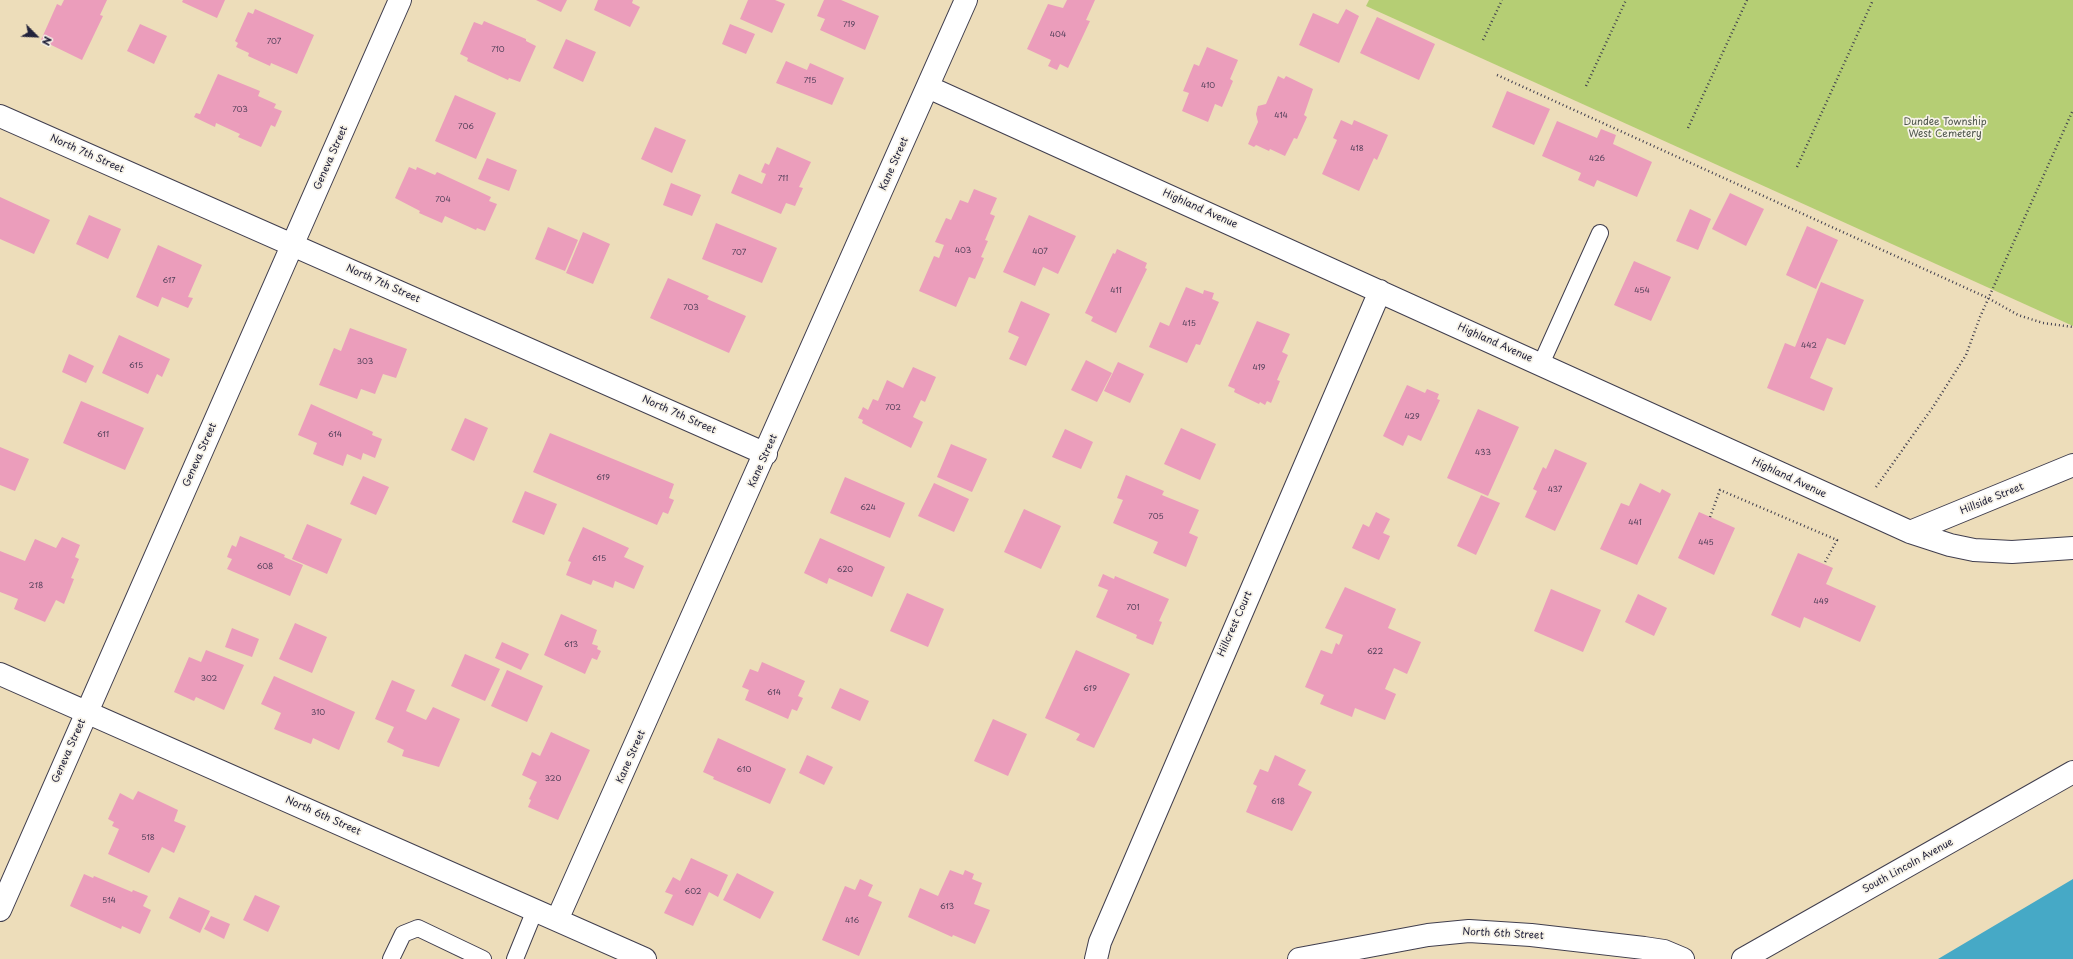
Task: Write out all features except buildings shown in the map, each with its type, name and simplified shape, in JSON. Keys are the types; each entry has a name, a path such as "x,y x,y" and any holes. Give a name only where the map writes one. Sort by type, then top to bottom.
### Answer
{"street":[{"name":"Geneva Street","path":"0,910 400,0"},
{"name":"Kane Street","path":"557,920 766,454 966,0"},
{"name":"Highland Avenue","path":"928,87 1910,532 1950,545 1974,550 2012,552 2073,548"},
{"name":"North 7th Street","path":"0,116 294,244 766,454"},
{"name":"Hillcrest Court","path":"1096,959 1103,935 1380,291"},
{"name":"Hillside Street","path":"1910,532 2073,465"},
{"name":"North 6th Street","path":"0,674 645,959"},
{"name":"South Lincoln Avenue","path":"1743,959 2073,772"},
{"name":"North 6th Street","path":"1299,959 1428,935 1469,931 1531,935 1644,948 1668,953 1683,959"}],"lane":[{"path":"1541,364 1600,233"},
{"path":"515,959 535,910"},
{"path":"391,959 403,934 418,928 483,959"}],"path":[{"path":"1483,40 1502,0"},
{"path":"1586,86 1626,0"},
{"path":"1688,128 1747,0"},
{"path":"1797,167 1873,0"},
{"path":"1497,75 1988,298 2018,316 2043,323 2073,327"},
{"path":"1859,510 1958,369 1988,298 2073,110"},
{"path":"1710,517 1720,490 1837,540 1824,564"}],"green space":[{"name":"Dundee Township West Cemetery","path":"1369,0 2073,0 2073,326 1366,6"}],"water":[{"path":"2073,879 2073,959 1938,959"}]}
